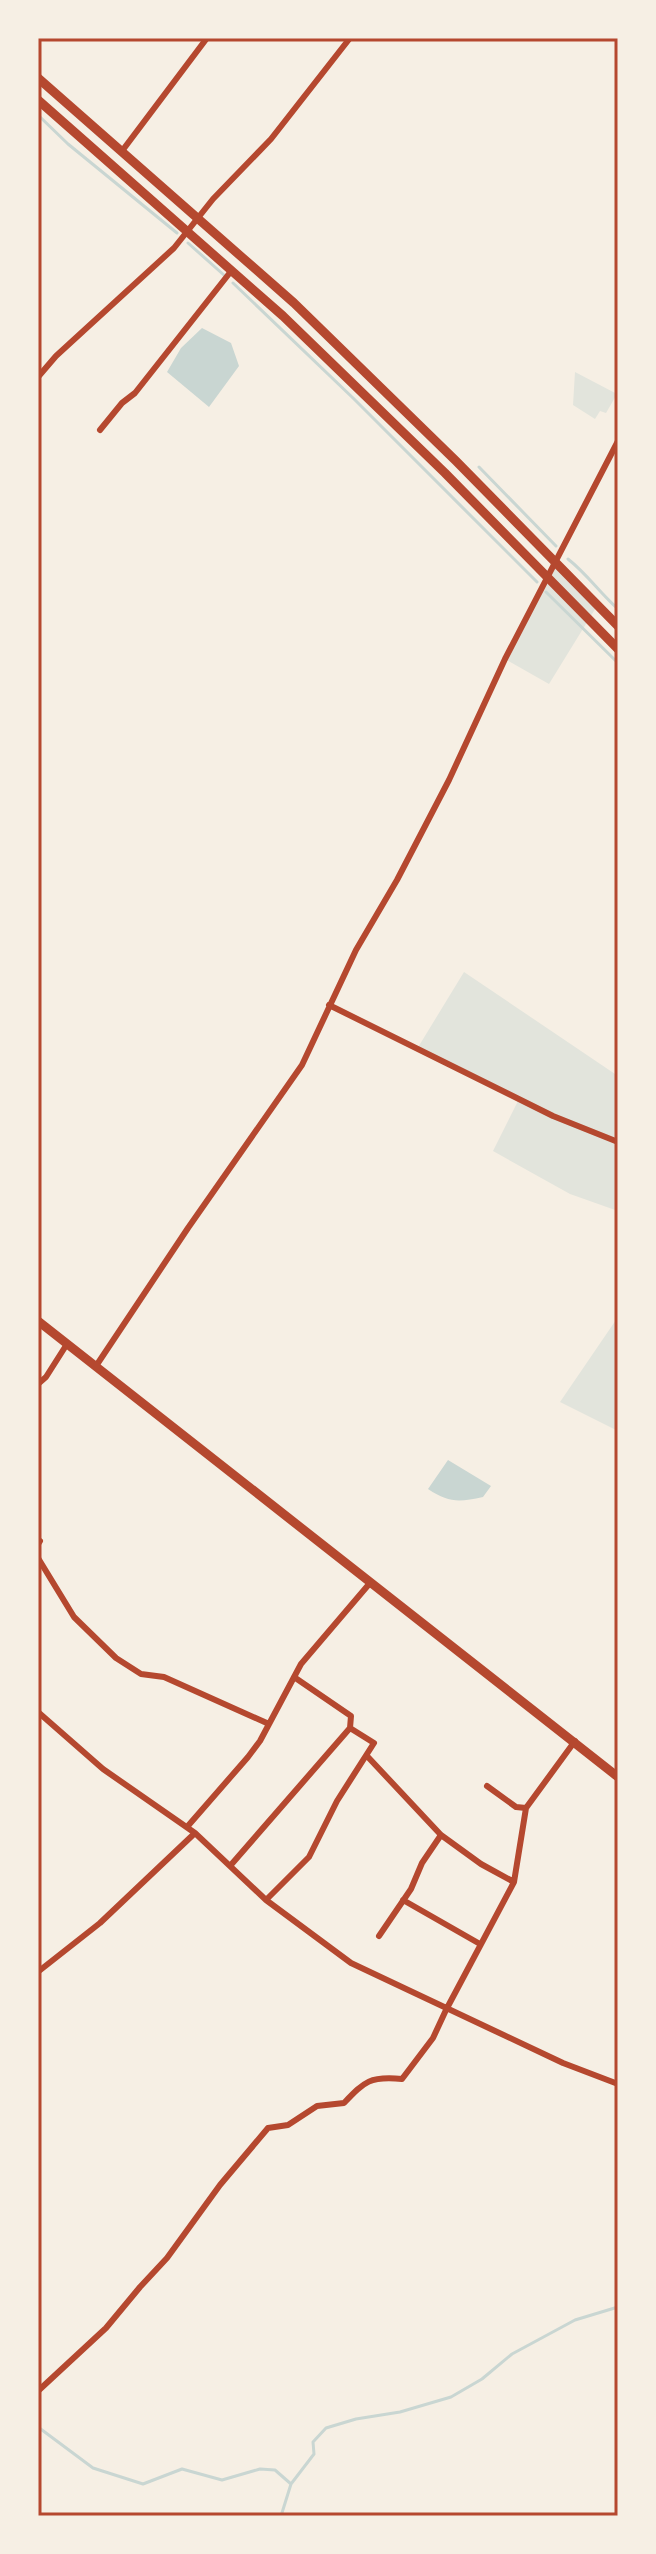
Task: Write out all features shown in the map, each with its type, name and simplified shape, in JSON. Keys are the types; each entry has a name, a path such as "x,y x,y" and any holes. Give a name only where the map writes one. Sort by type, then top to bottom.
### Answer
{"main road":[{"path":"38,78 199,218 315,325 456,461 618,626"},
{"path":"38,100 304,337 445,473 618,649"},
{"path":"304,337 315,325"},
{"path":"38,1321 618,1777"}],"street":[{"path":"122,151 207,38"},
{"path":"38,377 56,356 174,248 213,199 271,139 350,38"},
{"path":"100,430 122,403 135,393 232,270"},
{"path":"96,1366 302,1065 356,950 449,780 505,659 618,441"},
{"path":"329,1005 553,1116 618,1142"},
{"path":"38,1384 67,1344"},
{"path":"38,1559 74,1617 127,1666 141,1674 164,1677 269,1724"},
{"path":"187,1827 248,1757 301,1664 370,1583"},
{"path":"230,1866 350,1728 351,1716 294,1677"},
{"path":"38,1712 94,1762 195,1833 266,1900 351,1963 446,2010 563,2063 618,2084"},
{"path":"266,1900 309,1857 337,1801 374,1743 350,1728"},
{"path":"38,2391 106,2328 167,2258 220,2185 268,2128 288,2125 317,2106 344,2103 363,2084 378,2076 402,2079 433,2038 514,1882 526,1808 575,1741"},
{"path":"367,1756 441,1835 481,1864 514,1882"},
{"path":"487,1786 516,1807 526,1808"},
{"path":"39,1971 100,1923 195,1833"},
{"path":"379,1936 441,1835"},
{"path":"403,1900 480,1944"}],"shaded area":[{"path":"202,328 231,343 239,366 209,407 167,372 181,348"},
{"path":"575,372 617,394 606,413 600,411 595,419 573,405"},
{"path":"556,563 597,606 549,684 505,659"},
{"path":"464,972 618,1076 618,1211 570,1194 493,1151 519,1099 417,1049"},
{"path":"618,1317 618,1431 560,1402"},
{"path":"448,1460 491,1486 483,1497 454,1500 428,1489"}],"waterway":[{"path":"38,115 68,144 177,233"},
{"path":"188,243 225,276"},
{"path":"233,283 537,582"},
{"path":"479,467 556,546"},
{"path":"568,559 618,609"},
{"path":"546,592 618,663"},
{"path":"291,2484 314,2454 313,2442 326,2428 451,2397 482,2379 512,2354 575,2320 618,2307"},
{"path":"38,2427 93,2468 143,2484 182,2469 222,2480 260,2469 275,2470 291,2484 281,2516"}]}
